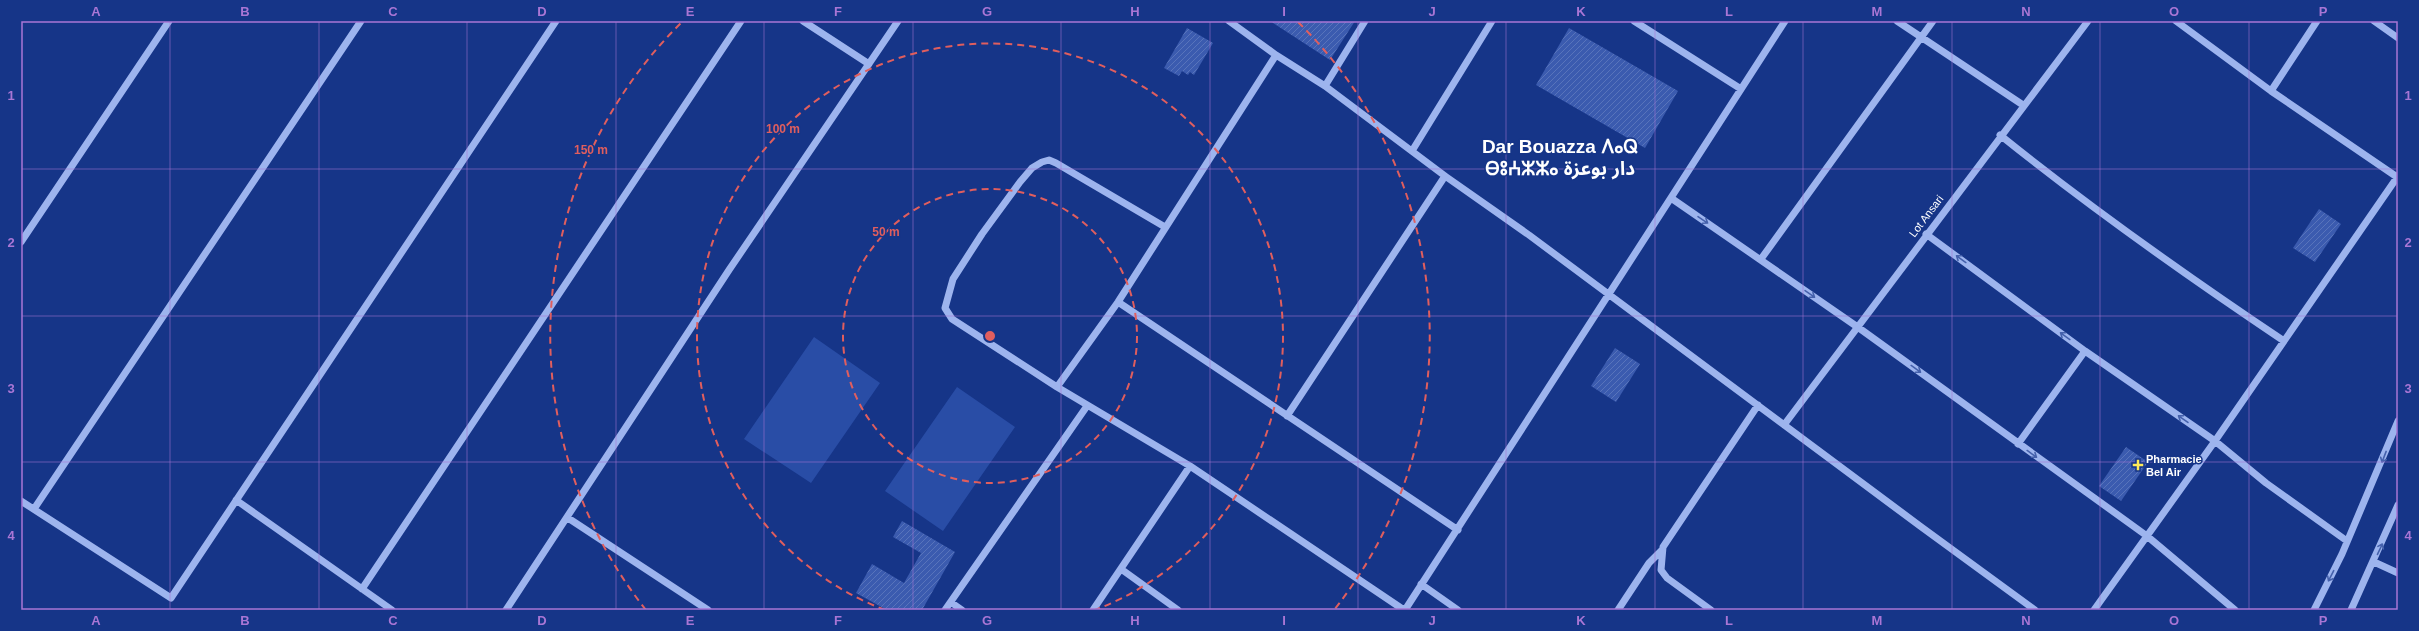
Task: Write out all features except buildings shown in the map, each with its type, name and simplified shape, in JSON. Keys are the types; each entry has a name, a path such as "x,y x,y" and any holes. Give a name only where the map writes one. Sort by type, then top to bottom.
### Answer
{"street":[{"path":"21,242 169,21"},
{"path":"34,509 361,21"},
{"path":"21,501 171,598 556,21"},
{"path":"362,589 741,21"},
{"path":"803,21 869,64"},
{"path":"506,610 568,518 620,434 724,277 898,21"},
{"path":"1230,21 1276,55 1325,86 1446,176 1609,293 1784,425 2035,610"},
{"path":"1325,86 1365,21"},
{"path":"1412,151 1492,21"},
{"path":"1634,21 1741,89"},
{"path":"1165,227 1049,160 1032,168 982,234 953,279 946,308 952,319 1057,388 1190,466 1405,610 1785,21"},
{"path":"1898,21 2024,105"},
{"path":"1761,259 1933,21"},
{"name":"Lot Ansari","path":"1784,425 1858,328 2000,135 2088,21"},
{"path":"2094,610 2215,441 2398,176 2271,91 2176,21"},
{"path":"2271,91 2318,21"},
{"path":"2374,21 2398,38"},
{"path":"1057,388 1118,302 1276,55"},
{"path":"2000,135 2081,200 2157,255 2284,341"},
{"path":"1287,416 1446,176"},
{"path":"1671,198 1761,259 2147,536 2235,610"},
{"path":"1926,234 2085,351 2215,441 2266,483 2347,541"},
{"path":"1118,302 1458,530"},
{"path":"2018,444 2085,351"},
{"path":"1618,610 1649,563 1662,550 1670,534 1758,405"},
{"path":"945,610 952,603 1087,406"},
{"path":"2314,610 2375,479 2398,421"},
{"path":"1093,610 1190,466"},
{"path":"236,500 392,610"},
{"path":"2352,610 2398,505"},
{"path":"568,518 708,610"},
{"path":"1662,550 1661,570 1667,578 1711,610"},
{"path":"2374,562 2398,573"},
{"path":"1121,569 1178,610"},
{"path":"1421,584 1458,610"},
{"path":"952,603 962,610"}],"shaded area":[{"path":"814,337 880,383 811,483 744,439"},
{"path":"957,387 1015,427 943,531 885,491"}],"place":[{"name":"Pharmacie Bel Air","path":"2138,465"}],"district":[{"name":"Dar Bouazza ⴷⴰⵕ ⴱⵓⵄⵣⵣⴰ دار بوعزة","path":"1560,157"}]}
